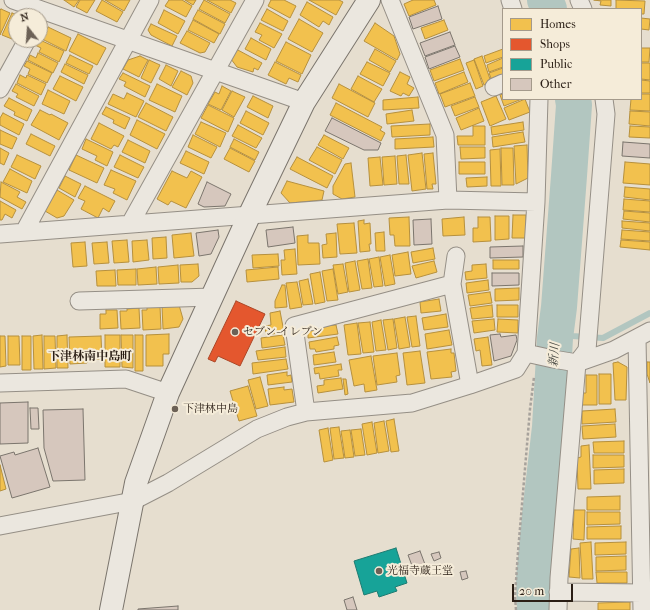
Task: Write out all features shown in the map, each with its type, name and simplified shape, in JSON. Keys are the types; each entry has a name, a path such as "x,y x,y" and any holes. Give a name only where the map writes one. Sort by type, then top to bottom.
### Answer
{"street":[{"path":"13,0 41,8"},
{"path":"24,232 150,0"},
{"path":"130,224 255,0"},
{"path":"111,610 136,483 168,392 249,216 304,102 369,0"},
{"path":"390,0 445,135 448,200"},
{"path":"48,10 304,102"},
{"path":"0,89 23,48"},
{"path":"0,526 132,501 168,483 257,429 287,417 306,412 412,403 516,369 532,354 539,100"},
{"path":"558,610 558,592 577,358 589,327 606,114 604,100"},
{"path":"0,234 448,200 536,202"},
{"path":"456,256 452,284 470,385"},
{"path":"306,412 294,326 452,284"},
{"path":"79,301 213,297"},
{"path":"532,354 577,358 614,350 644,335 646,566 644,603 558,592"},
{"path":"0,383 126,379 168,392"}],"path":[{"path":"516,610 515,596 518,552 534,376 532,354"}],"building: Homes":[{"path":"64,0 79,0 74,7"},
{"path":"80,0 95,0 87,13 76,7"},
{"path":"102,0 123,12 117,22 96,11"},
{"path":"105,0 130,0 124,11"},
{"path":"169,0 182,0 192,6 186,17 165,6"},
{"path":"185,0 196,0 193,5"},
{"path":"204,0 230,14 225,23 199,9"},
{"path":"207,0 230,0 236,3 231,13"},
{"path":"271,0 284,0 296,6 290,18 268,6"},
{"path":"309,0 339,0 343,2 336,15"},
{"path":"413,0 434,0 436,5 409,16 404,4"},
{"path":"594,0 611,0 611,6 600,5 601,1"},
{"path":"616,0 645,1 644,14 642,14 642,8 616,8"},
{"path":"307,2 333,17 329,25 323,21 319,27 300,15"},
{"path":"1,9 8,12 8,17 0,35"},
{"path":"267,9 288,21 283,31 261,20"},
{"path":"164,10 185,21 178,34 158,23"},
{"path":"198,10 225,24 220,34 193,19"},
{"path":"642,18 650,19 649,30 642,29"},
{"path":"299,19 323,33 312,52 288,39"},
{"path":"193,20 219,34 214,43 188,30"},
{"path":"444,20 448,30 425,39 421,28"},
{"path":"8,22 8,37 2,35"},
{"path":"260,23 282,34 274,48 259,40 262,35 255,32"},
{"path":"375,23 394,36 400,54 397,60 364,41"},
{"path":"151,24 177,36 172,46 151,35 148,30"},
{"path":"48,27 71,38 66,51 48,42"},
{"path":"187,31 210,43 205,52 200,53 180,43"},
{"path":"78,34 106,48 97,65 69,51"},
{"path":"251,38 271,49 266,60 245,49"},
{"path":"286,42 311,55 302,74 276,61"},
{"path":"48,44 64,51 59,62 39,52 41,48 48,48"},
{"path":"642,48 650,48 649,62 642,62"},
{"path":"236,49 262,63 258,70 254,68 253,72 237,67 231,59"},
{"path":"375,49 396,61 390,72 369,60"},
{"path":"502,49 502,57 486,63 484,56"},
{"path":"38,53 58,63 53,73 28,60 30,55 36,58"},
{"path":"70,55 93,66 89,74 66,63"},
{"path":"140,56 148,60 139,77 123,69 128,60"},
{"path":"482,56 491,82 484,85 474,59"},
{"path":"502,58 502,67 489,72 487,65"},
{"path":"460,59 464,70 434,81 430,70"},
{"path":"149,60 160,65 151,83 141,78"},
{"path":"474,60 483,86 476,89 466,63"},
{"path":"27,61 52,73 47,83 28,74 30,69 24,66"},
{"path":"275,62 301,75 298,82 289,78 286,84 268,75"},
{"path":"367,62 390,73 383,86 360,74"},
{"path":"642,63 650,63 650,80 642,79"},
{"path":"65,64 88,75 84,84 61,72"},
{"path":"166,65 178,71 171,86 159,79"},
{"path":"502,68 502,77 492,81 489,73"},
{"path":"181,71 191,76 193,83 187,95 172,87"},
{"path":"400,72 410,77 407,84 414,88 409,96 403,93 401,96 390,91"},
{"path":"464,72 468,82 439,94 435,83"},
{"path":"123,73 150,86 145,97 124,86 126,82 119,79"},
{"path":"20,75 26,78 27,75 46,84 41,95 17,83"},
{"path":"60,76 83,87 76,101 53,89"},
{"path":"358,76 382,89 374,102 351,89"},
{"path":"642,80 650,81 650,93 642,93"},
{"path":"470,83 475,96 445,107 440,94"},
{"path":"16,84 39,96 34,106 16,97 18,94 12,91"},
{"path":"157,84 182,96 175,112 149,100"},
{"path":"339,84 375,103 368,117 332,98"},
{"path":"222,86 231,91 221,110 208,104 215,92 219,94"},
{"path":"48,90 70,101 64,114 42,104"},
{"path":"232,91 245,97 234,117 222,110"},
{"path":"127,93 144,101 136,117 108,104 113,94 124,99"},
{"path":"502,94 502,100 519,100 504,106 500,95"},
{"path":"642,94 650,94 650,111 630,110 631,100 642,100"},
{"path":"253,96 273,106 268,118 247,107"},
{"path":"496,96 506,119 490,126 481,102"},
{"path":"418,97 419,108 383,110 383,100"},
{"path":"475,97 479,107 455,116 451,106"},
{"path":"9,98 32,110 27,121 14,115 15,112 4,106"},
{"path":"525,100 530,112 509,120 504,108"},
{"path":"146,103 173,117 166,131 138,117"},
{"path":"336,103 382,127 380,130 385,133 381,141 330,115"},
{"path":"208,105 234,118 228,132 201,118"},
{"path":"106,107 130,118 125,129 113,123 114,120 102,114"},
{"path":"479,108 484,121 461,130 456,118"},
{"path":"40,110 68,123 59,140 31,125"},
{"path":"412,110 414,121 387,124 386,114"},
{"path":"246,111 269,123 263,135 240,123"},
{"path":"630,111 650,112 650,126 629,124"},
{"path":"3,113 24,124 19,135 0,125 0,118"},
{"path":"137,120 165,134 157,149 130,135"},
{"path":"201,122 226,133 220,147 195,134"},
{"path":"523,122 524,130 492,135 491,127"},
{"path":"99,123 124,136 118,147 114,145 111,149 91,139"},
{"path":"430,124 430,135 392,137 391,126"},
{"path":"238,125 262,138 256,148 232,136"},
{"path":"473,126 485,126 485,145 458,145 457,136 473,136"},
{"path":"630,126 650,127 650,138 629,137"},
{"path":"0,130 17,138 12,149 0,144"},
{"path":"523,132 525,142 493,147 492,137"},
{"path":"31,134 55,146 50,156 26,144"},
{"path":"193,135 217,147 211,158 188,147"},
{"path":"324,135 349,148 343,159 318,145"},
{"path":"433,137 434,147 395,149 395,139"},
{"path":"86,139 113,152 107,166 95,160 97,156 82,149"},
{"path":"234,139 259,152 255,160 230,147"},
{"path":"128,140 150,151 145,163 122,152"},
{"path":"527,145 528,178 516,184 514,146"},
{"path":"317,147 342,160 335,174 309,160"},
{"path":"460,147 485,147 485,158 461,159"},
{"path":"0,148 9,153 4,165 0,163"},
{"path":"230,148 255,161 249,172 224,159"},
{"path":"501,148 513,148 514,185 502,185"},
{"path":"500,149 501,186 491,186 490,150"},
{"path":"186,151 209,162 204,174 180,163"},
{"path":"422,153 426,189 412,191 408,155"},
{"path":"433,153 436,184 432,184 433,189 427,189 424,154"},
{"path":"17,155 41,166 35,179 11,167"},
{"path":"76,155 104,168 97,183 69,170"},
{"path":"120,155 144,167 138,178 114,167"},
{"path":"406,155 409,184 399,184 397,156"},
{"path":"395,156 397,184 384,185 382,157"},
{"path":"297,157 333,176 327,188 290,169"},
{"path":"380,157 383,185 370,186 368,158"},
{"path":"459,162 485,162 485,174 459,174"},
{"path":"625,162 650,164 650,185 623,183"},
{"path":"351,163 355,197 342,199 333,194 333,186 345,164"},
{"path":"10,169 32,181 27,193 3,182"},
{"path":"111,170 136,181 127,200 113,193 115,189 104,185"},
{"path":"172,171 187,178 191,171 202,177 186,208 171,201 168,205 157,199"},
{"path":"65,176 81,184 75,197 59,188"},
{"path":"487,177 487,186 467,187 466,178"},
{"path":"287,181 324,191 322,200 290,203 281,193"},
{"path":"1,182 20,192 17,197 26,202 22,209 0,197"},
{"path":"85,186 115,201 109,212 103,208 98,218 81,209 85,201 78,198"},
{"path":"625,187 650,189 650,200 624,197"},
{"path":"57,190 74,200 64,216 57,218 45,211"},
{"path":"624,199 650,201 650,212 623,210"},
{"path":"0,201 16,210 12,218 5,214 2,220 0,220"},
{"path":"624,211 650,213 650,222 623,219"},
{"path":"513,215 526,215 526,238 512,238"},
{"path":"495,216 509,216 509,239 495,240"},
{"path":"409,217 410,246 395,246 394,235 390,235 389,218"},
{"path":"464,217 465,235 443,236 442,219"},
{"path":"478,217 490,217 491,241 473,242 473,228 478,228"},
{"path":"364,220 364,224 370,223 371,244 369,244 370,251 360,252 358,221"},
{"path":"622,221 650,223 650,231 622,228"},
{"path":"354,223 357,253 340,254 337,224"},
{"path":"622,230 650,232 650,241 621,239"},
{"path":"384,232 385,251 376,251 375,233"},
{"path":"191,233 194,256 174,258 172,235"},
{"path":"336,233 337,257 323,258 322,245 327,244 326,234"},
{"path":"308,235 308,243 319,243 320,264 298,265 297,236"},
{"path":"166,237 167,258 153,259 152,238"},
{"path":"127,240 129,262 114,263 112,241"},
{"path":"147,240 149,260 133,262 132,241"},
{"path":"621,240 650,242 650,250 620,247"},
{"path":"85,242 87,266 73,267 71,243"},
{"path":"107,242 109,263 94,264 92,243"},
{"path":"433,248 435,259 413,263 411,252"},
{"path":"295,249 297,274 282,275 281,260 285,260 284,250"},
{"path":"408,252 411,274 395,276 392,255"},
{"path":"278,254 279,266 253,268 252,255"},
{"path":"390,255 395,284 385,286 380,257"},
{"path":"379,257 383,286 374,287 369,259"},
{"path":"368,259 372,288 362,289 357,261"},
{"path":"493,260 519,260 519,269 493,269"},
{"path":"355,261 360,290 349,292 345,263"},
{"path":"434,261 437,272 416,278 412,266"},
{"path":"198,264 199,276 192,282 181,282 180,265"},
{"path":"343,264 348,292 338,294 333,265"},
{"path":"486,264 487,278 466,280 465,272 472,271 472,265"},
{"path":"178,265 179,283 159,284 158,267"},
{"path":"156,267 157,284 138,285 137,269"},
{"path":"278,267 279,279 247,282 246,270"},
{"path":"136,269 136,285 118,285 117,270"},
{"path":"333,269 338,300 327,301 322,271"},
{"path":"115,270 116,286 97,286 96,271"},
{"path":"320,272 325,302 315,304 310,274"},
{"path":"308,279 313,304 303,305 299,281"},
{"path":"488,280 489,290 467,293 466,283"},
{"path":"297,282 302,307 290,309 286,283"},
{"path":"282,285 285,285 287,307 275,308 275,301"},
{"path":"519,288 519,300 495,301 495,289"},
{"path":"490,292 492,303 470,306 468,295"},
{"path":"439,299 441,311 421,313 420,302"},
{"path":"179,305 183,319 179,327 163,329 162,306"},
{"path":"492,305 493,317 472,319 470,308"},
{"path":"497,305 518,305 518,317 497,317"},
{"path":"160,306 161,329 143,330 142,310 147,310 147,307"},
{"path":"139,308 140,328 121,329 120,311"},
{"path":"106,310 117,310 118,328 100,329 100,314 106,314"},
{"path":"280,311 284,332 266,335 265,326 271,325 270,313"},
{"path":"446,314 448,327 424,330 422,318"},
{"path":"416,316 420,346 412,347 407,317"},
{"path":"405,317 410,347 399,349 394,319"},
{"path":"393,319 397,348 388,350 383,320"},
{"path":"494,319 495,330 474,333 472,321"},
{"path":"498,319 518,320 518,333 497,332"},
{"path":"381,320 386,350 376,351 372,322"},
{"path":"370,322 374,352 363,353 358,323"},
{"path":"357,323 361,354 348,355 344,325"},
{"path":"336,325 338,334 308,338 308,330 313,327"},
{"path":"449,330 452,345 427,349 425,334"},
{"path":"169,334 169,354 163,354 163,366 146,366 146,335"},
{"path":"42,335 43,369 34,369 33,336"},
{"path":"67,335 68,368 57,368 57,336"},
{"path":"105,335 120,335 120,367 105,367"},
{"path":"121,335 133,335 133,368 122,367"},
{"path":"135,335 143,335 143,371 135,371"},
{"path":"283,335 285,345 262,348 261,338"},
{"path":"0,336 5,336 6,366 0,367"},
{"path":"8,336 19,336 20,365 8,365"},
{"path":"22,336 31,336 31,370 22,370"},
{"path":"44,336 55,336 56,368 44,369"},
{"path":"101,336 102,359 87,360 87,363 70,364 69,337"},
{"path":"337,337 339,345 334,346 334,349 316,352 315,349 310,349 309,342"},
{"path":"488,337 492,365 482,366 480,350 476,351 474,339"},
{"path":"285,347 286,357 258,360 256,351"},
{"path":"451,349 451,353 454,353 456,371 451,372 452,377 431,379 427,352"},
{"path":"420,351 425,383 407,385 403,353"},
{"path":"334,352 336,362 314,365 313,355"},
{"path":"397,353 400,375 396,376 397,382 377,385 373,356"},
{"path":"371,356 377,390 365,392 364,384 354,386 349,360"},
{"path":"286,359 288,369 253,374 252,363"},
{"path":"618,362 627,367 626,400 615,400 613,363"},
{"path":"647,362 650,362 650,383 647,374"},
{"path":"341,364 342,370 338,370 339,376 320,379 319,373 315,374 314,368"},
{"path":"287,372 287,376 291,375 292,382 268,385 267,375"},
{"path":"599,374 611,374 611,404 599,404"},
{"path":"586,375 597,375 597,405 582,405 582,393 586,393"},
{"path":"260,377 268,406 256,409 248,380"},
{"path":"341,378 343,389 318,393 317,386 324,385 324,380"},
{"path":"343,379 346,379 348,394 345,395"},
{"path":"248,386 257,416 239,421 230,391"},
{"path":"284,387 284,390 292,389 294,402 270,405 268,389"},
{"path":"615,409 616,422 582,424 582,411"},
{"path":"394,419 399,451 391,452 386,421"},
{"path":"384,421 389,451 378,453 374,423"},
{"path":"372,422 377,453 367,455 362,424"},
{"path":"615,424 616,437 583,439 582,426"},
{"path":"339,427 344,458 334,459 330,428"},
{"path":"328,428 333,460 324,462 319,430"},
{"path":"361,429 365,455 355,456 351,430"},
{"path":"350,430 354,457 345,458 341,431"},
{"path":"624,441 624,453 594,453 593,442"},
{"path":"589,445 591,489 578,489 577,458 581,457 581,446"},
{"path":"593,455 624,455 624,467 593,468"},
{"path":"0,465 6,489 0,491"},
{"path":"624,469 624,483 594,484 594,470"},
{"path":"620,496 620,510 587,510 587,497"},
{"path":"574,510 585,510 584,540 573,539"},
{"path":"587,512 620,512 620,524 587,525"},
{"path":"621,526 621,539 587,539 587,527"},
{"path":"591,542 593,579 582,579 580,543"},
{"path":"626,542 626,554 595,555 595,543"},
{"path":"579,548 580,578 569,577 571,549"},
{"path":"626,556 626,570 596,571 596,557"},
{"path":"596,572 627,572 627,583 597,583"},
{"path":"630,602 630,610 598,610 598,603"}],"building: Shops":[{"path":"236,301 265,314 240,366 218,356 215,362 208,359"}],"building: Public":[{"path":"396,548 407,583 395,587 397,591 379,597 377,591 364,595 354,561"}],"building: Other":[{"path":"438,6 442,19 413,29 409,17"},
{"path":"450,32 455,45 425,56 420,43"},
{"path":"455,46 460,57 429,69 425,57"},
{"path":"332,118 381,143 378,150 364,150 325,131"},
{"path":"623,142 650,144 650,158 622,156"},
{"path":"207,182 231,194 225,206 204,207 198,204"},
{"path":"431,219 432,244 414,245 413,220"},
{"path":"293,227 295,243 268,247 266,230"},
{"path":"218,230 219,237 211,254 199,256 196,233"},
{"path":"523,246 523,257 490,258 490,247"},
{"path":"492,273 519,273 519,285 492,286"},
{"path":"500,334 501,337 516,335 517,340 511,356 494,361 490,335"},
{"path":"28,402 28,443 0,444 0,403"},
{"path":"30,408 38,408 39,429 31,429"},
{"path":"83,409 85,480 53,481 44,448 43,410"},
{"path":"38,448 50,487 12,498 0,456 14,452 15,455"},
{"path":"420,551 426,567 414,571 408,555"},
{"path":"439,552 441,558 434,561 431,554"},
{"path":"466,571 468,578 462,580 460,572"},
{"path":"353,597 357,610 347,610 344,600"},
{"path":"178,606 178,610 138,610 138,609"}],"waterway":[{"name":"新川","path":"545,0 549,8"},
{"name":"新川","path":"535,610 534,579 550,427 555,338 559,307 573,100"},
{"path":"556,333 572,336 603,338 650,313"}],"place":[{"name":"セブン-イレブン","path":"235,332"},
{"name":"下津林中島","path":"175,409"},
{"name":"光福寺蔵王堂","path":"379,571"}],"district":[{"name":"下津林南中島町","path":"90,357"}]}
